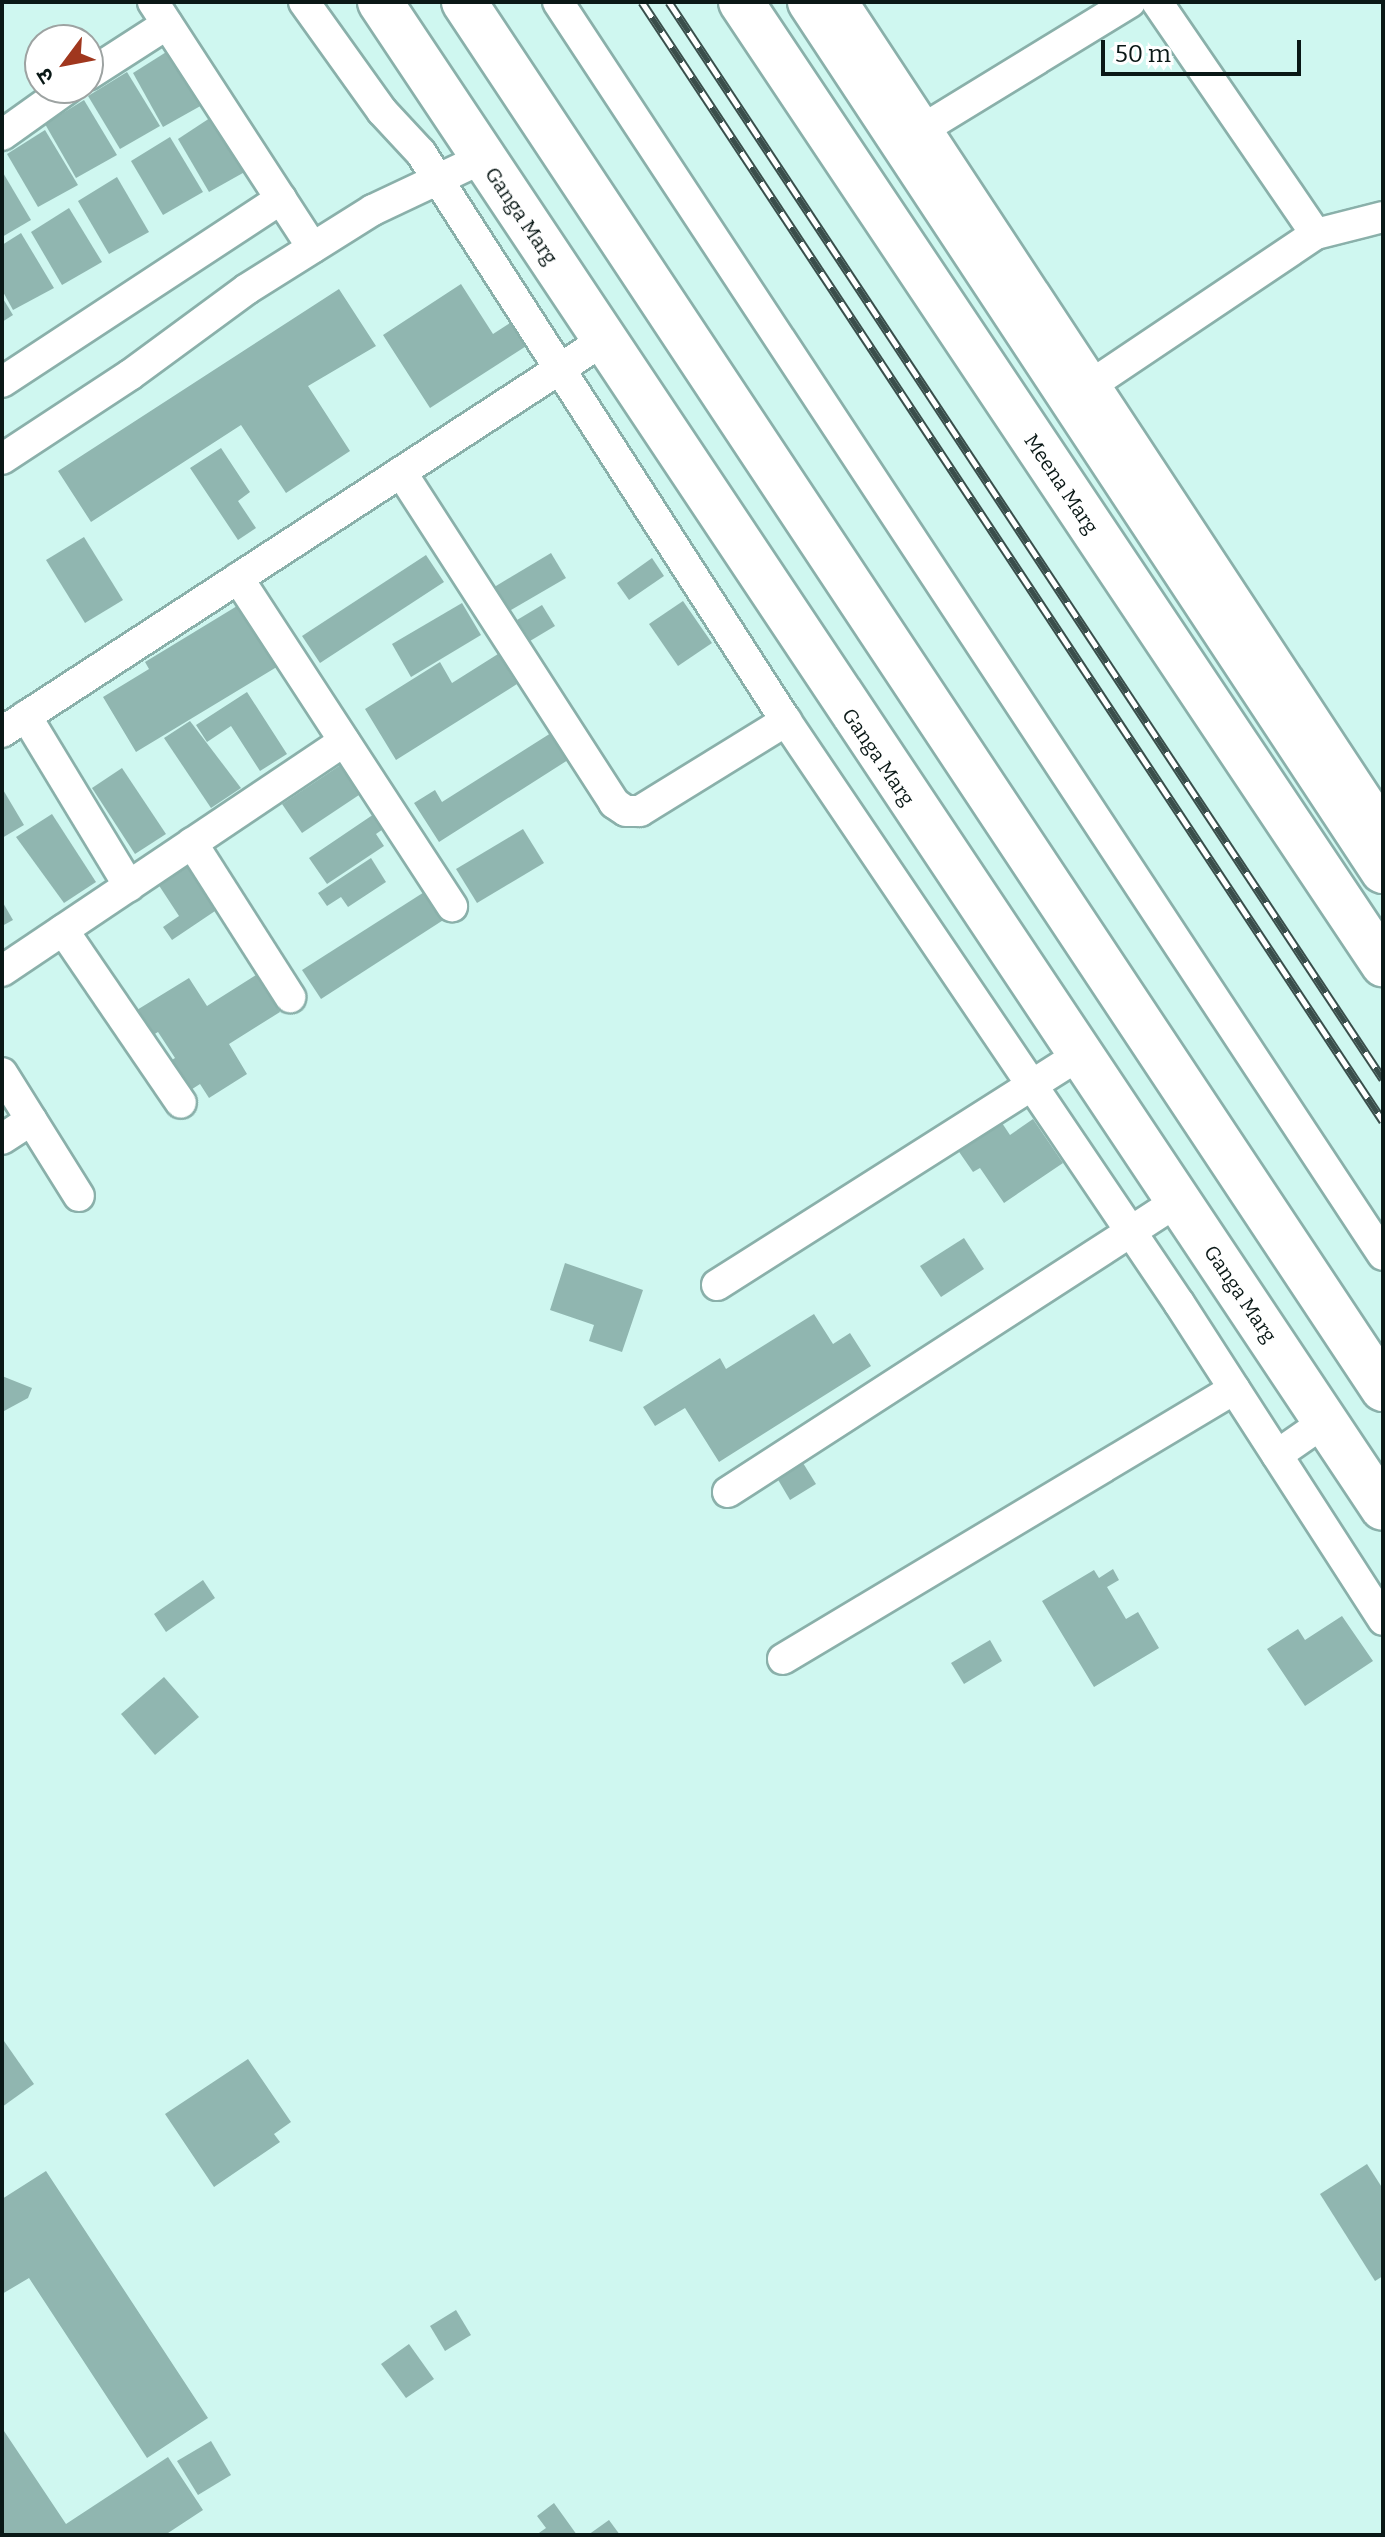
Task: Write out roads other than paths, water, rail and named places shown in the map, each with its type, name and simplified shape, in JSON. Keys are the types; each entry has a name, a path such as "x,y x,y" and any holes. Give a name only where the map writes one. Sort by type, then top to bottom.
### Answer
{"street":[{"path":"304,2 382,111 421,153 435,181 562,367 786,721 1130,1232 1383,1620"},
{"name":"Ganga Marg","path":"380,2 1383,1508"},
{"path":"464,2 1383,1389"},
{"path":"558,2 1383,1255"},
{"name":"Meena Marg","path":"741,2 852,173 1383,964"},
{"path":"810,2 913,134 1082,391 1383,871"},
{"path":"843,2 913,134"},
{"path":"852,173 1130,2"},
{"path":"1157,2 1316,234"},
{"path":"104,61 160,13 313,248"},
{"path":"2,135 46,104"},
{"path":"2,459 313,248 483,158"},
{"path":"2,382 281,199"},
{"path":"1025,431 1316,234 1383,217"},
{"path":"129,886 14,724 604,340"},
{"path":"1082,391 1383,823"},
{"path":"401,472 614,803 626,811 640,811 786,721"},
{"path":"238,578 452,906"},
{"path":"2,971 344,741"},
{"path":"192,843 290,997"},
{"path":"63,930 181,1103"},
{"path":"717,1285 1079,1055"},
{"path":"2,1073 79,1196"},
{"path":"2,1139 31,1120"},
{"path":"728,1492 1178,1201"},
{"path":"783,1659 1234,1389"},
{"path":"1277,1455 1326,1421"}],"railway":[{"path":"642,2 1383,1121"},
{"path":"669,2 1383,1079"}]}
